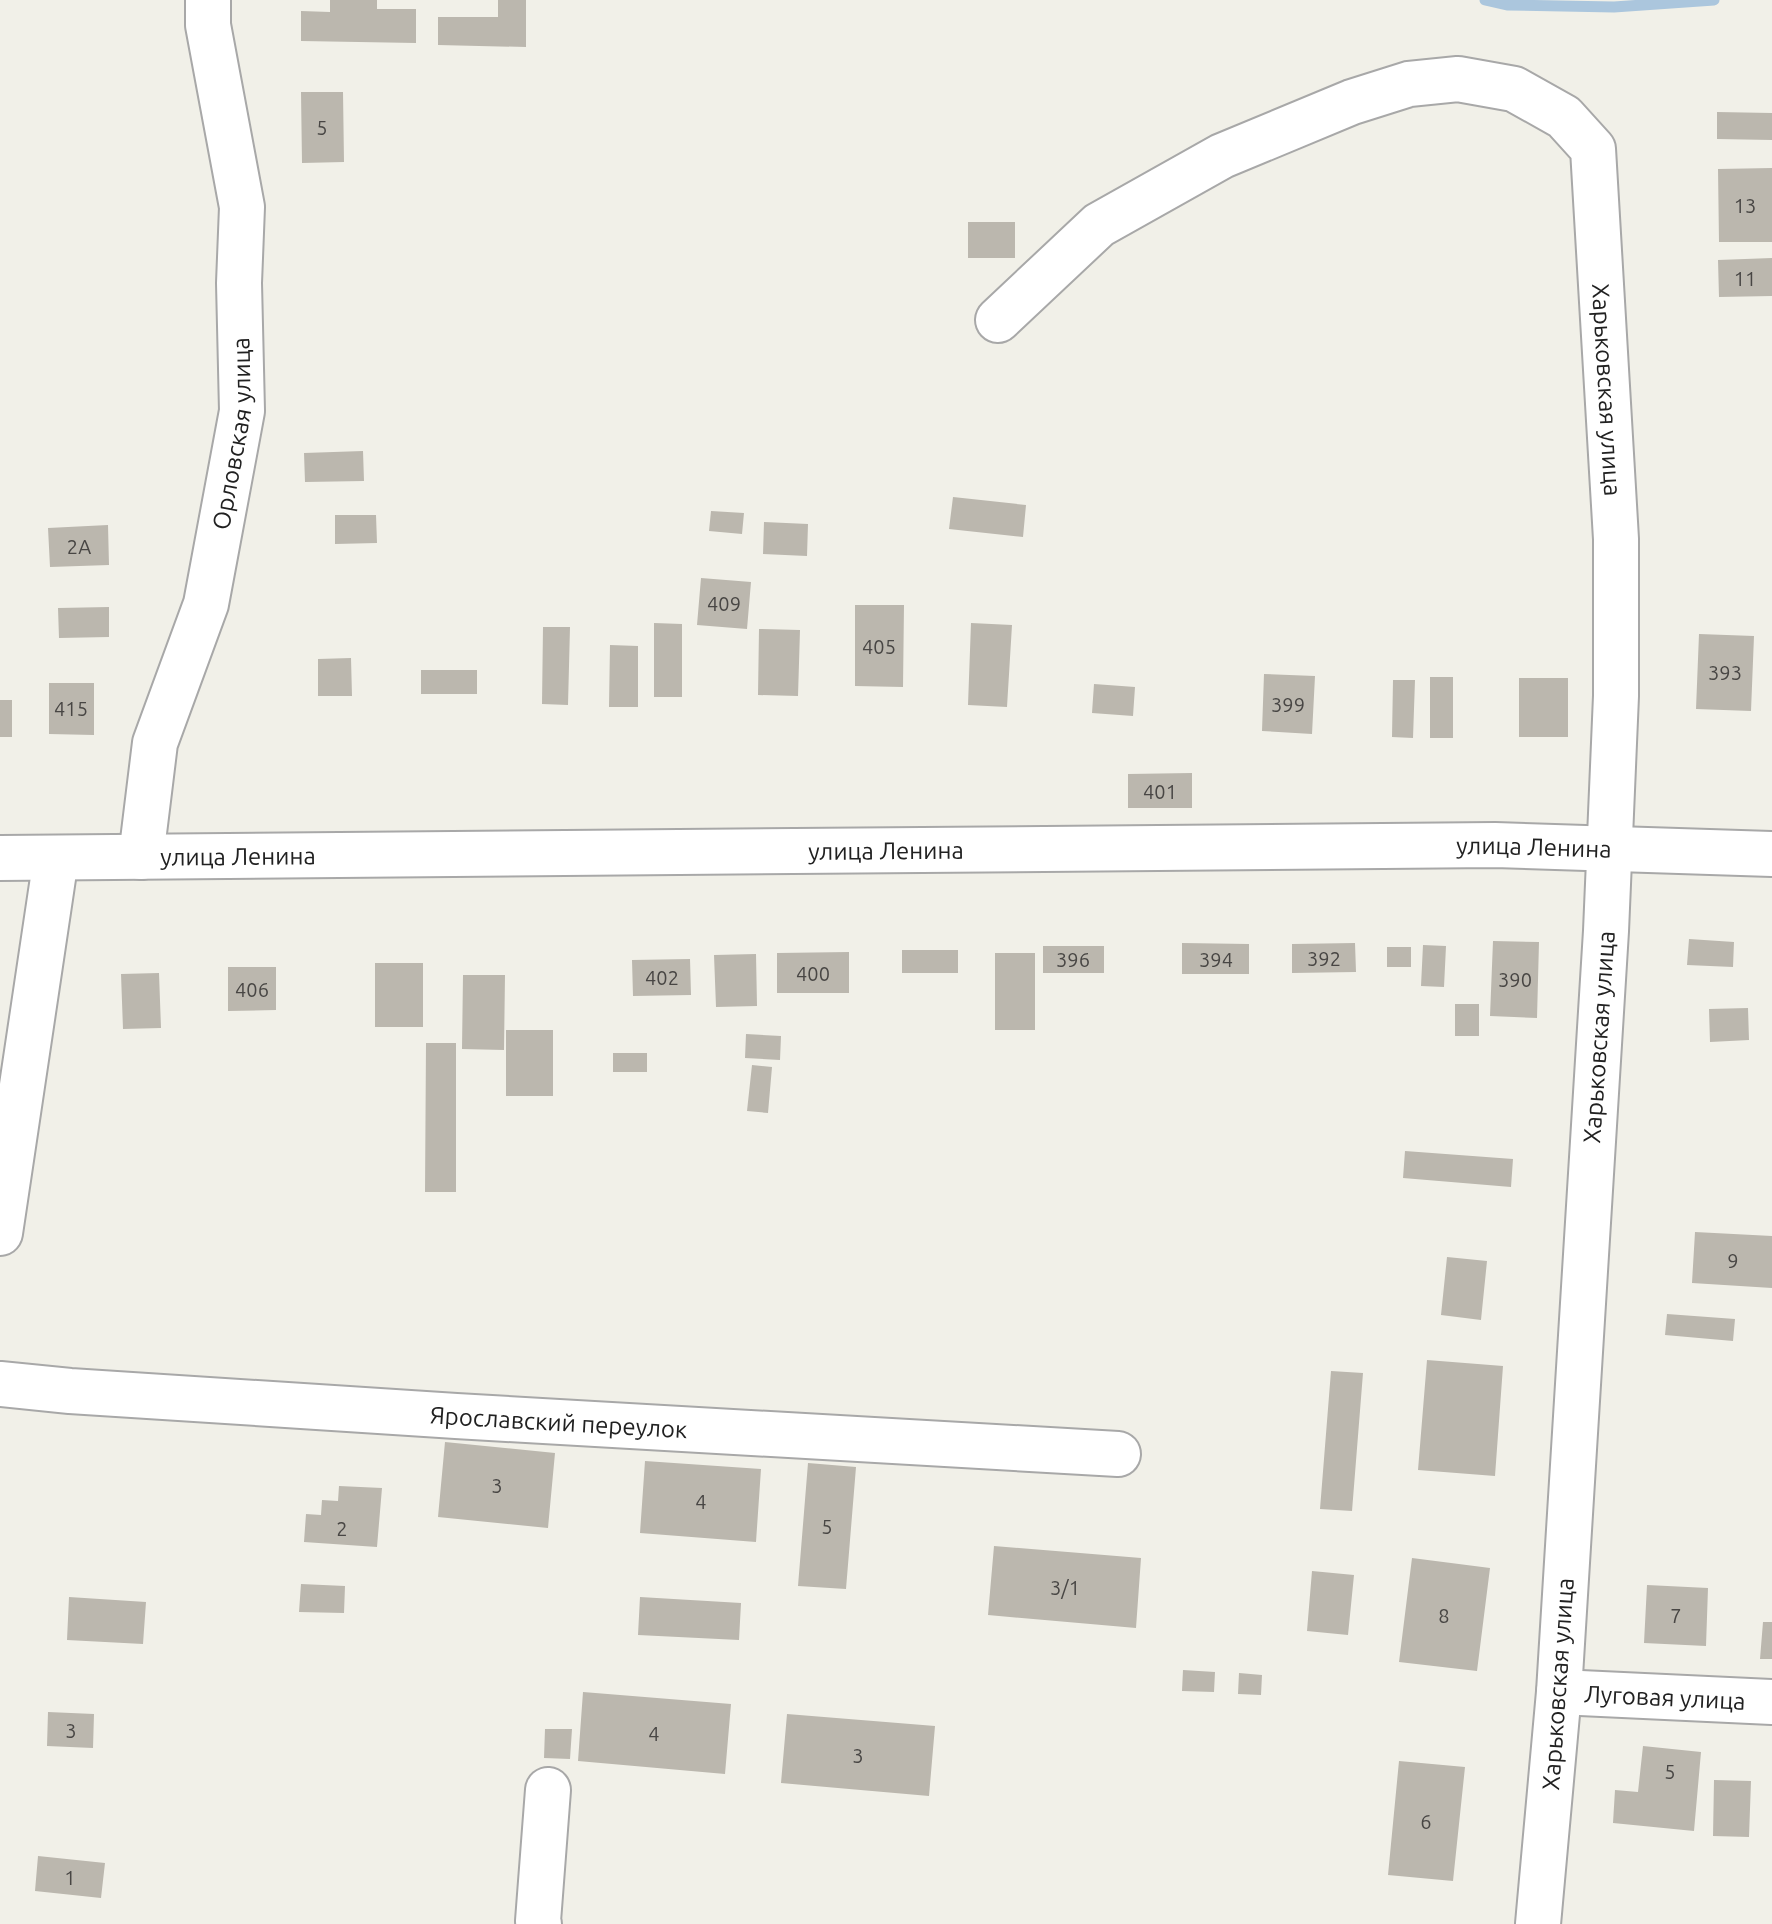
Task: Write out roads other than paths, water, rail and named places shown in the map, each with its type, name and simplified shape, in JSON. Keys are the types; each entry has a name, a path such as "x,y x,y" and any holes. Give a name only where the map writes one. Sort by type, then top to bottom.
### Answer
{"street":[{"name":"Орловская улица","path":"141,857 155,743 206,604 242,411 239,283 242,207 198,8"},
{"name":"Харьковская улица","path":"998,320 1099,225 1222,156 1352,102 1409,84 1458,79 1514,89 1564,117 1593,149 1616,539 1616,696 1610,850 1559,1692 1538,1924"},
{"name":"улица Ленина","path":"0,858 1479,845 1772,854"},
{"path":"0,1233 56,858"},
{"name":"Ярославский переулок","path":"0,1384 487,1418 1118,1454"},
{"name":"Луговая улица","path":"1559,1692 1772,1702"},
{"path":"539,1924 548,1790"}],"waterway":[{"path":"1485,0 1507,5 1614,7 1714,0"}]}
